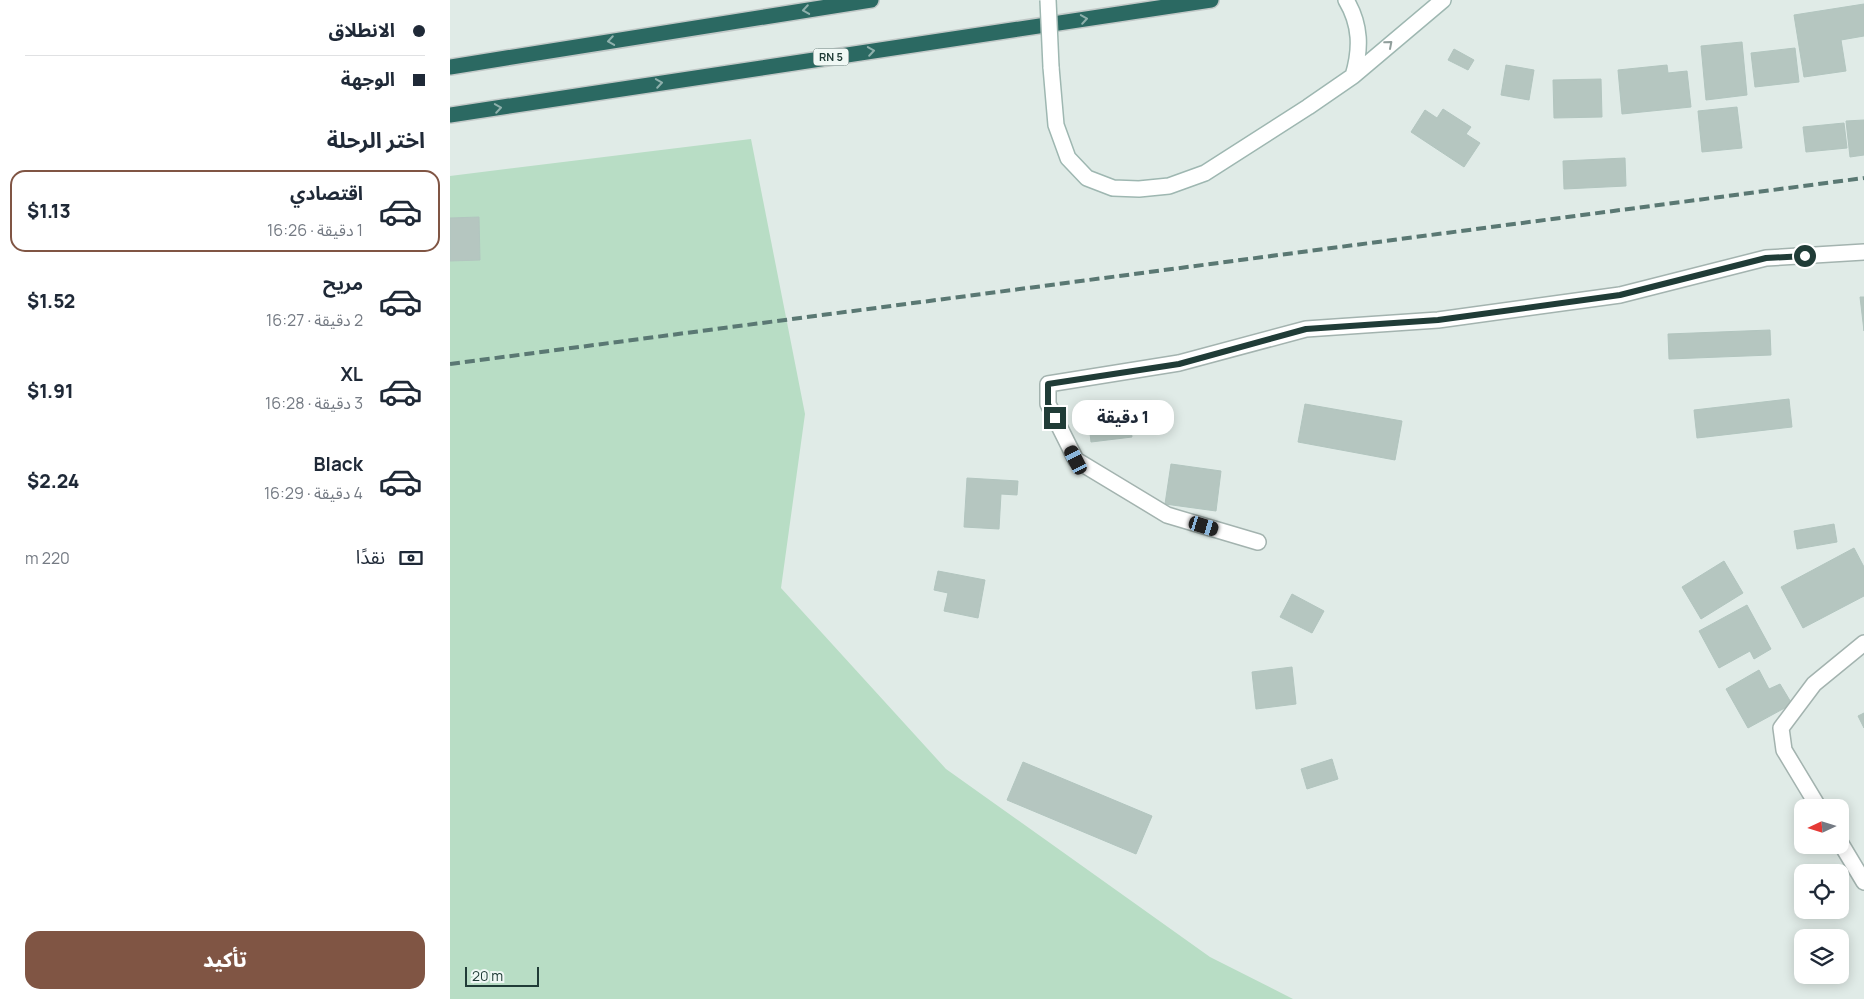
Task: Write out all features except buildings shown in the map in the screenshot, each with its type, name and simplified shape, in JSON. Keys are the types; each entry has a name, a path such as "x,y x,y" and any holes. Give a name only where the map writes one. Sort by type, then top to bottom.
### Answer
{"highway":[{"path":"450,67 871,0"},
{"name":"RN 5","path":"450,115 1212,0"}],"street":[{"path":"1048,0 1056,125 1068,158 1087,178 1113,188 1139,189 1169,186 1205,173 1263,137 1353,76 1443,0"},
{"path":"1346,0 1352,9 1357,25 1359,42 1358,60 1353,76"},
{"path":"1258,542 1168,515 1076,460 1048,404 1048,384 1179,364 1306,329 1438,320 1620,295 1766,258 1864,252"},
{"path":"1814,799 1784,750 1781,728 1814,684 1864,643"},
{"path":"1847,854 1864,882"}],"green space":[{"path":"751,139 805,414 781,588 946,769 1210,957 1293,999 450,999 450,176"}],"railway":[{"path":"450,364 1864,178"}],"route":[{"path":"1055,418 1048,404 1048,384 1179,364 1306,329 1438,320 1620,295 1766,258 1805,256"}]}
